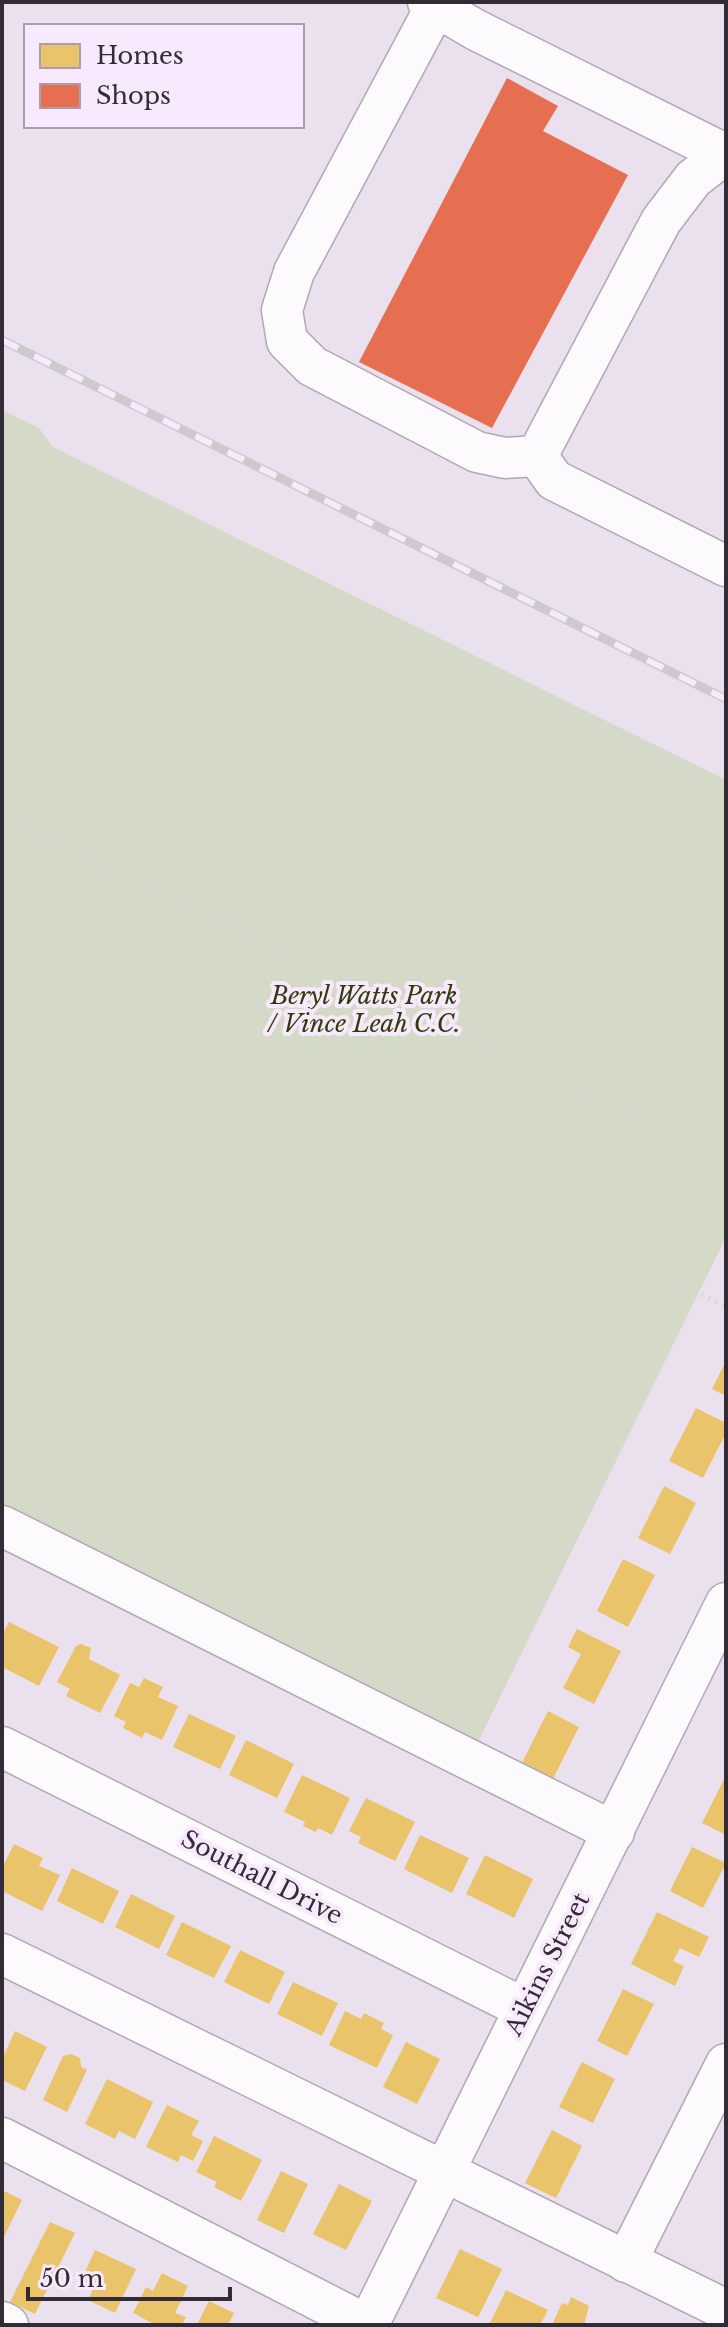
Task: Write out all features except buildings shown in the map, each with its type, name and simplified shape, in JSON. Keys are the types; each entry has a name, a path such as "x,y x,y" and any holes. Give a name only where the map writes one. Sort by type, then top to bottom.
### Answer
{"street":[{"path":"432,4 476,30 725,154 693,179 661,221 537,456 505,458 477,452 312,366 287,341 282,310 294,272 432,4"},
{"path":"537,456 554,480 726,566"},
{"path":"2,1526 614,1832"},
{"name":"Aikins Street","path":"368,2325 726,1603"},
{"name":"Southall Drive","path":"2,1747 523,2008"},
{"path":"2,1954 726,2310"},
{"path":"626,2262 726,2064"},
{"path":"2,2138 368,2325"},
{"path":"2,2322 8,2325"}],"path":[{"path":"2,811 247,935 483,1048 544,1074 593,1100 629,1108"},
{"path":"687,1287 726,1307"}],"green space":[{"name":"Beryl Watts Park / Vince Leah C.C.","path":"2,410 39,428 53,447 726,780 726,1237 476,1746 2,1511"}],"railway":[{"path":"2,340 726,699"}]}
